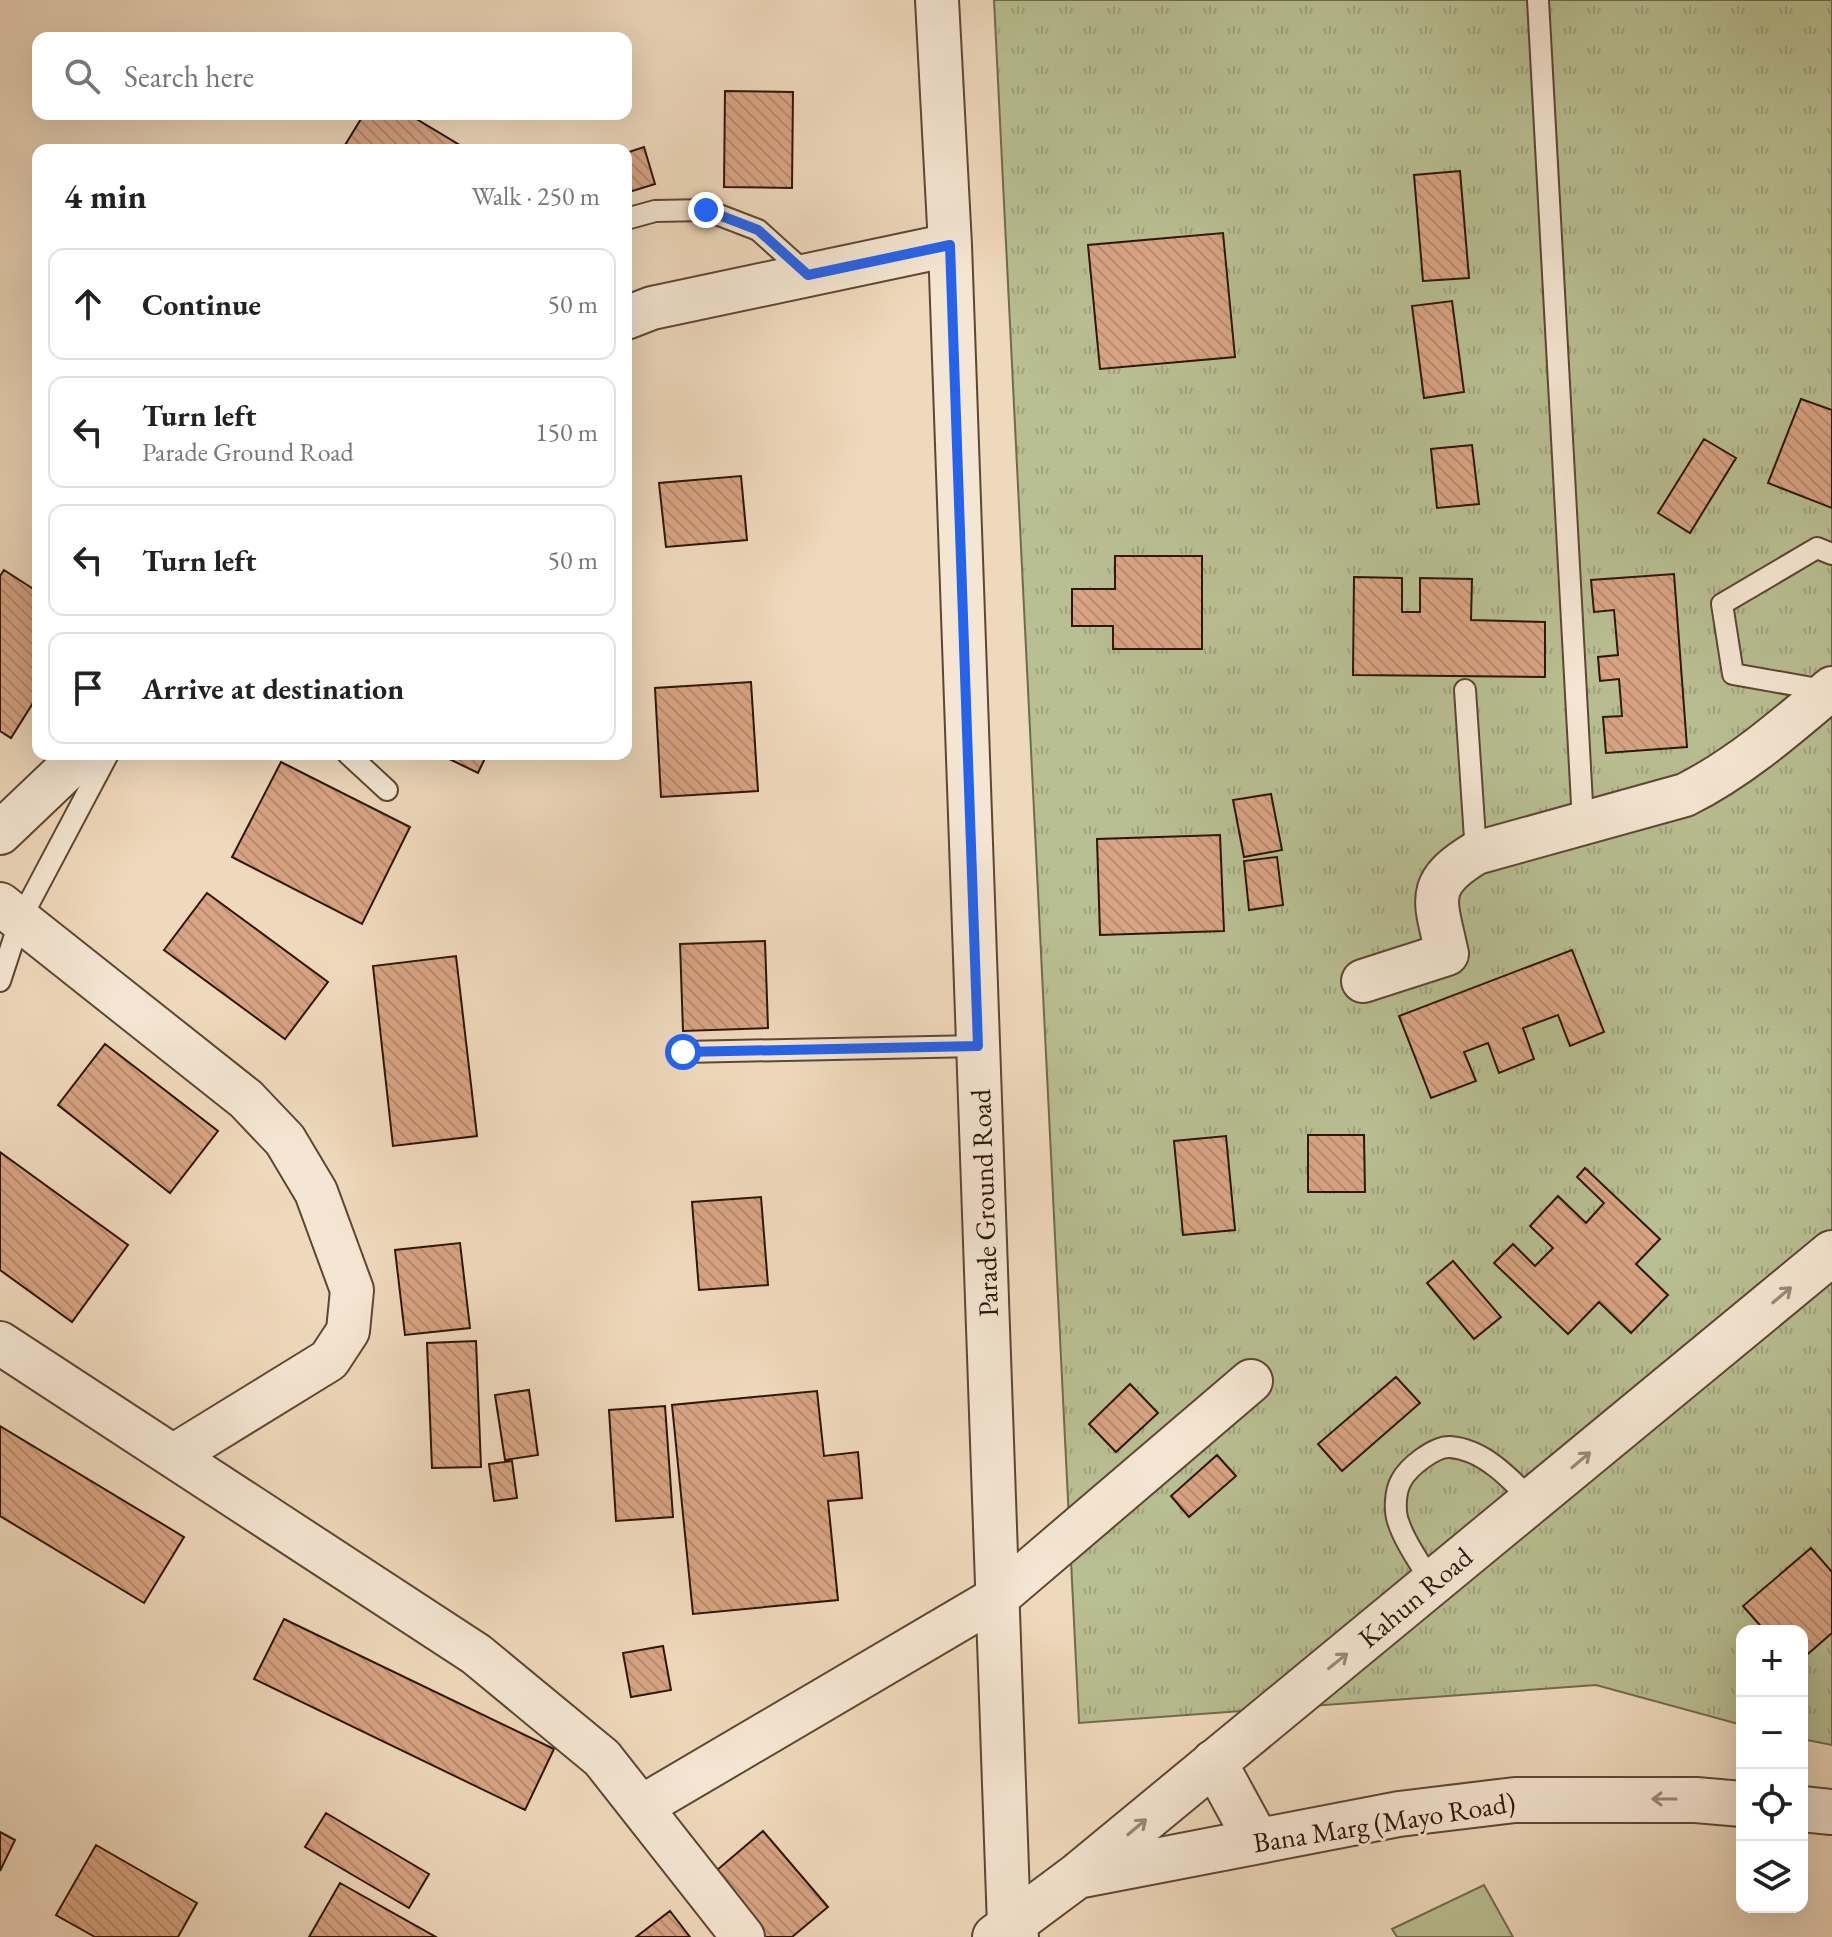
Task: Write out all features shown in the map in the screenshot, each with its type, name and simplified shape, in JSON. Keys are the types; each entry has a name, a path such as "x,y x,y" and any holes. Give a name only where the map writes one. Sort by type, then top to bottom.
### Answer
{"street":[{"name":"Parade Ground Road","path":"937,0 950,245 1007,1933"},
{"path":"632,316 652,308 950,245"},
{"path":"1363,981 1447,954 1436,900 1439,884 1451,868 1476,853 1685,795 1714,780 1830,689"},
{"path":"0,833 77,760"},
{"path":"10,912 246,1099 285,1140 316,1192 352,1290 348,1331 329,1360 173,1456"},
{"name":"Kahun Road","path":"1007,1933 1832,1253"},
{"path":"0,1343 476,1654 602,1758 743,1937"},
{"path":"641,1807 998,1597 1251,1381"},
{"path":"1214,1762 1257,1841"},
{"name":"Bana Marg (Mayo Road)","path":"1077,1876 1399,1814 1515,1800 1696,1800 1736,1803"},
{"path":"1808,1810 1832,1812"}],"lane":[{"path":"1538,0 1583,822"},
{"path":"632,217 655,211 706,210 758,230 808,275"},
{"path":"1830,689 1733,674 1722,604 1817,548 1832,554"},
{"path":"1465,690 1476,853"},
{"path":"0,981 10,912 104,760"},
{"path":"354,760 387,790"},
{"path":"683,1052 978,1046"},
{"path":"1432,1583 1398,1522 1396,1503 1401,1481 1411,1469 1437,1449 1449,1447 1464,1450 1490,1463 1532,1501"}],"green space":[{"path":"994,0 1832,0 1832,1745 1808,1740 1808,1625 1736,1625 1736,1723 1596,1685 1079,1723"},
{"path":"1484,1885 1513,1937 1397,1937 1392,1929"}],"building":[{"path":"725,91 793,92 792,188 724,187"},
{"path":"360,120 418,120 458,144 346,144"},
{"path":"644,147 655,184 632,191 632,151"},
{"path":"1460,171 1469,278 1423,281 1414,175"},
{"path":"1223,233 1235,357 1100,369 1088,245"},
{"path":"1452,301 1464,392 1424,398 1412,306"},
{"path":"1801,399 1832,410 1832,508 1768,483"},
{"path":"1704,439 1736,458 1690,533 1658,513"},
{"path":"1472,445 1479,504 1437,508 1431,449"},
{"path":"741,476 747,540 666,547 659,483"},
{"path":"1115,556 1202,556 1202,649 1113,649 1113,626 1072,626 1072,589 1115,589"},
{"path":"4,570 32,588 32,705 11,738 0,731 0,576"},
{"path":"1674,574 1687,747 1606,753 1603,717 1622,716 1619,679 1600,681 1598,657 1618,655 1614,610 1594,612 1591,580"},
{"path":"1354,577 1402,578 1402,612 1420,612 1420,578 1472,579 1471,620 1545,622 1545,677 1353,675"},
{"path":"751,682 758,791 661,797 655,688"},
{"path":"451,760 484,760 478,773"},
{"path":"281,762 410,827 362,924 232,857"},
{"path":"1271,794 1282,850 1244,857 1233,800"},
{"path":"1220,835 1224,931 1100,935 1097,839"},
{"path":"1277,857 1283,905 1249,910 1244,861"},
{"path":"207,893 328,982 285,1039 164,950"},
{"path":"765,941 768,1028 683,1031 680,944"},
{"path":"1572,950 1604,1032 1570,1046 1558,1015 1523,1028 1534,1059 1499,1073 1488,1043 1464,1052 1476,1081 1431,1098 1399,1016"},
{"path":"456,956 477,1136 393,1146 373,966"},
{"path":"105,1044 218,1131 170,1193 58,1105"},
{"path":"1308,1135 1364,1135 1365,1192 1308,1192"},
{"path":"1226,1136 1235,1230 1183,1235 1174,1141"},
{"path":"0,1152 128,1245 72,1322 0,1270"},
{"path":"1585,1168 1660,1239 1636,1264 1668,1295 1631,1333 1599,1302 1568,1334 1494,1263 1513,1244 1535,1266 1553,1248 1530,1226 1558,1196 1586,1223 1604,1203 1577,1177"},
{"path":"761,1197 768,1285 699,1290 692,1202"},
{"path":"460,1243 470,1328 405,1335 395,1250"},
{"path":"1453,1261 1501,1317 1474,1339 1427,1283"},
{"path":"476,1341 481,1467 432,1468 427,1343"},
{"path":"1396,1377 1420,1403 1342,1471 1318,1444"},
{"path":"1130,1384 1158,1413 1116,1452 1089,1424"},
{"path":"529,1390 538,1455 505,1460 495,1395"},
{"path":"817,1391 824,1456 858,1452 862,1498 828,1501 838,1600 693,1614 672,1405"},
{"path":"665,1406 673,1517 616,1521 609,1410"},
{"path":"0,1426 184,1537 144,1603 0,1516"},
{"path":"1217,1455 1236,1476 1189,1517 1171,1496"},
{"path":"512,1461 517,1498 494,1501 489,1464"},
{"path":"1811,1548 1832,1572 1832,1633 1808,1654 1808,1625 1760,1625 1743,1606"},
{"path":"284,1619 554,1749 525,1810 254,1679"},
{"path":"663,1646 671,1690 631,1697 623,1653"},
{"path":"326,1813 429,1874 409,1908 305,1847"},
{"path":"763,1831 828,1907 792,1937 762,1937 710,1876"},
{"path":"0,1832 15,1840 0,1871"},
{"path":"96,1845 197,1903 178,1937 95,1937 56,1915"},
{"path":"340,1883 436,1937 309,1937"},
{"path":"670,1911 690,1937 636,1937"}],"route":[{"path":"683,1052 978,1046 950,245 808,275 758,230 706,210"}]}
